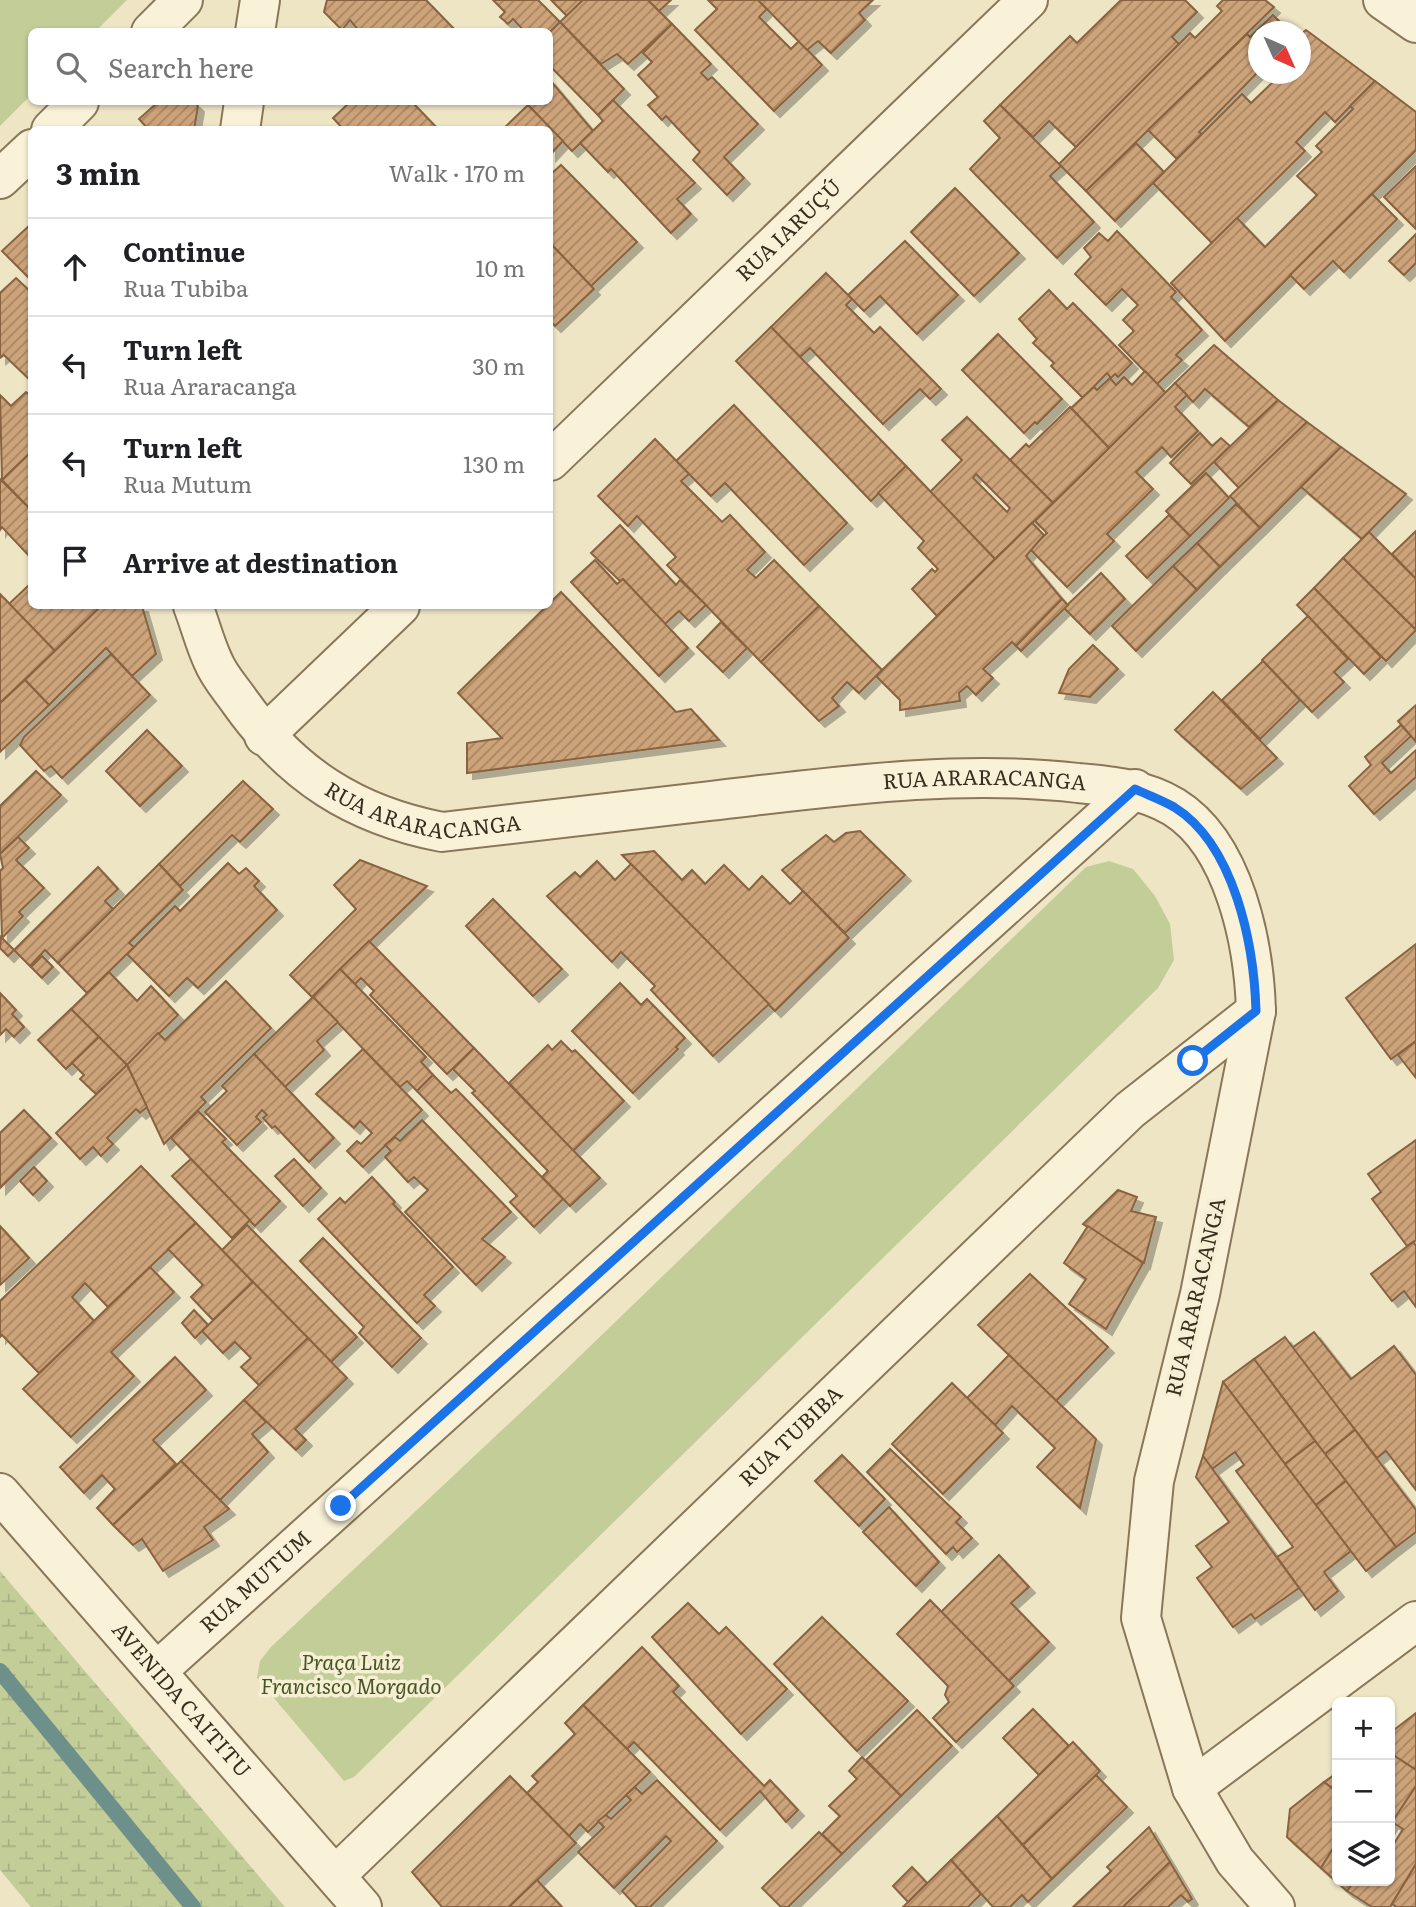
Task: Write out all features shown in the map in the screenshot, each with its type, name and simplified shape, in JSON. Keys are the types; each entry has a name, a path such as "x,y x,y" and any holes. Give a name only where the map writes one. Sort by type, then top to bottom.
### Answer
{"street":[{"path":"155,28 183,0"},
{"path":"256,28 260,0"},
{"name":"RUA IARUÇÚ","path":"553,458 1028,0"},
{"path":"1383,0 1416,23"},
{"path":"55,126 76,105"},
{"path":"241,126 244,105"},
{"path":"0,180 28,153"},
{"name":"RUA ARARACANGA","path":"194,609 214,664 264,736 290,761 341,799 404,824 442,832 896,779 1026,777 1135,789 1176,808 1212,844 1238,897 1255,967 1256,1011 1200,1294 1154,1481 1141,1618 1192,1788 1235,1861 1275,1907"},
{"path":"264,736 397,609"},
{"name":"RUA MUTUM","path":"157,1671 1135,789"},
{"name":"RUA TUBIBA","path":"336,1875 1130,1111 1256,1011"},
{"name":"AVENIDA CAITITU","path":"0,1493 362,1907"},
{"path":"1192,1788 1416,1621"}],"green space":[{"path":"0,0 127,0 99,28 28,28 28,98 0,126"},
{"name":"Praça Luiz Francisco Morgado","path":"1109,861 1133,869 1155,896 1170,924 1174,960 1158,988 354,1777 344,1781 257,1678 260,1661 271,1647 549,1386 1086,867"},
{"path":"0,1571 285,1907 31,1907 0,1870"}],"building":[{"path":"327,0 426,0 453,28 357,28 350,20 344,28 340,28 324,12"},
{"path":"493,0 538,0 560,22 553,29 521,28 513,19 508,24 500,17 505,12"},
{"path":"551,0 583,0 567,16"},
{"path":"583,0 648,0 672,24 628,64 617,54 601,64 560,22"},
{"path":"648,0 671,0 659,11"},
{"path":"708,0 758,0 767,9 759,17 791,49 799,41 822,65 774,111 695,30 717,9"},
{"path":"758,0 873,0 859,13 865,20 831,53 818,41 807,50"},
{"path":"1121,0 1185,0 1197,12 1172,37 1179,44 1076,147 1049,121 1033,137 1000,105 1070,36 1077,43"},
{"path":"1223,0 1265,0 1274,7 1260,21 1248,21 1248,32 1086,191 1059,164 1190,33 1195,38 1222,11 1217,6"},
{"path":"1273,15 1279,21 1267,21"},
{"path":"560,22 624,89 598,115 553,69 553,29"},
{"path":"672,24 711,64 701,73 708,80 712,77 758,124 724,157 744,178 727,195 693,160 700,152 666,116 662,120 648,105 658,97 638,75 652,62 643,53"},
{"path":"1247,34 1248,82 1199,132 1202,134 1177,159 1148,130"},
{"path":"1311,34 1375,81 1335,122 1325,112 1296,142 1305,151 1212,243 1153,183 1242,94 1251,103 1271,84 1311,84"},
{"path":"1375,81 1416,112 1416,150 1225,341 1171,283 1237,218 1265,247 1317,195 1297,176 1322,152 1316,146 1353,109 1350,106"},
{"path":"553,84 593,131 572,151 553,131 553,126 548,126 528,105 553,105"},
{"path":"613,100 695,183 677,199 691,214 671,233 611,169 608,172 580,143 603,121 598,115"},
{"path":"155,105 198,106 195,126 145,126 139,119"},
{"path":"347,105 415,105 435,126 340,126 333,118"},
{"path":"528,105 548,126 506,126"},
{"path":"1000,105 1061,166 1050,176 1094,222 1057,258 970,169 1000,138 984,121"},
{"path":"553,131 563,141 553,152"},
{"path":"1136,143 1164,172 1115,221 1086,191"},
{"path":"561,165 637,242 591,286 553,246 553,172"},
{"path":"1416,166 1416,229 1384,197"},
{"path":"955,188 1019,253 974,296 911,232"},
{"path":"1372,194 1397,219 1344,272 1333,261 1304,289 1290,275"},
{"path":"28,227 28,277 2,251"},
{"path":"1117,231 1176,292 1171,297 1202,330 1176,355 1182,360 1157,384 1119,345 1134,331 1123,320 1138,305 1122,289 1106,305 1075,274 1091,257 1084,248 1099,233 1108,241"},
{"path":"1416,234 1416,263 1404,275 1389,261"},
{"path":"905,241 958,295 917,334 880,296 864,311 848,295"},
{"path":"553,246 594,289 555,326 553,324"},
{"path":"826,273 852,299 846,305 874,333 880,327 941,389 930,399 920,389 883,424 810,348 800,357 771,327"},
{"path":"16,278 28,289 28,378 4,355 0,358 0,293"},
{"path":"1049,290 1067,309 1073,303 1132,363 1118,377 1115,374 1111,378 1107,373 1083,398 1051,366 1054,363 1033,343 1037,339 1019,319"},
{"path":"771,327 906,466 871,501 736,361"},
{"path":"998,334 1062,399 1024,433 962,370"},
{"path":"1214,345 1278,400 1249,427 1205,389 1193,402 1175,383"},
{"path":"1145,371 1166,393 1109,448 1071,408 1094,387 1097,390 1110,378 1116,385 1124,377 1132,385"},
{"path":"1175,383 1187,395 1175,407 1198,431 1171,457 1162,447 1136,472 1153,489 1107,534 1114,541 1067,587 1030,549 1047,533 1035,521"},
{"path":"26,392 28,394 28,455 2,480 0,395 11,406"},
{"path":"1278,400 1307,422 1239,488 1214,462"},
{"path":"734,405 847,523 804,565 725,483 711,496 676,461"},
{"path":"1070,407 1109,448 1053,503 1010,460 1026,444 1029,447"},
{"path":"967,417 1053,503 995,559 930,492 962,460 942,440","holes":["976,474 1010,508 1007,512 973,478"]},
{"path":"1307,422 1341,447 1260,528 1230,496"},
{"path":"1200,433 1212,446 1221,438 1230,446 1191,484 1170,463"},
{"path":"655,439 689,474 681,481 722,522 730,515 765,552 747,570 756,578 774,560 819,606 761,662 667,565 676,557 637,516 628,526 598,496"},
{"path":"1341,447 1406,494 1362,539 1301,487"},
{"path":"28,455 28,507 2,480"},
{"path":"906,466 995,559 937,616 912,589 932,569 935,572 938,569 918,548 924,541 878,493"},
{"path":"1206,473 1229,498 1190,536 1166,511"},
{"path":"0,479 28,507 28,555 2,527 0,530"},
{"path":"1236,504 1260,528 1220,567 1197,543"},
{"path":"1169,515 1190,536 1147,578 1126,556"},
{"path":"1032,523 1044,535 1026,556 1062,599 1016,646 1012,642 983,669 993,678 976,695 967,686 959,693 960,701 900,710 900,700 876,676"},
{"path":"620,525 676,585 680,580 706,605 689,621 679,611 665,624 623,579 620,581 591,553"},
{"path":"1416,531 1416,579 1392,554"},
{"path":"1369,532 1416,579 1416,630 1343,558"},
{"path":"1197,543 1220,567 1197,590 1173,566"},
{"path":"1343,558 1416,630 1386,661 1314,588"},
{"path":"595,560 617,584 623,579 688,648 659,676 571,582"},
{"path":"1173,566 1197,590 1136,651 1112,626"},
{"path":"1101,573 1125,599 1090,634 1064,608"},
{"path":"28,586 28,609 98,609 55,651 9,604"},
{"path":"1314,588 1381,657 1364,674 1297,605"},
{"path":"561,592 676,712 691,709 719,740 467,773 467,743 502,738 458,693 544,609 553,609 553,600"},
{"path":"0,594 55,651 0,703"},
{"path":"1062,599 1068,605 1021,651 1016,646"},
{"path":"819,606 882,670 859,693 847,682 832,698 839,706 819,721 761,662"},
{"path":"98,609 143,609 156,654 132,676 106,648 49,705 25,680"},
{"path":"1308,616 1348,659 1334,672 1344,682 1312,712 1262,660"},
{"path":"721,622 747,648 723,672 697,647"},
{"path":"1093,645 1118,669 1090,697 1059,693 1069,669"},
{"path":"111,654 150,695 62,778 51,766 44,771 20,745 24,737"},
{"path":"1263,661 1300,700 1260,739 1222,700"},
{"path":"25,680 49,705 0,752 0,703"},
{"path":"1213,692 1277,758 1241,789 1175,730"},
{"path":"1416,705 1416,742 1398,721"},
{"path":"1401,725 1411,736 1382,763 1391,773 1416,750 1416,777 1374,814 1349,786 1371,765 1365,757"},
{"path":"147,730 182,766 140,806 106,771"},
{"path":"36,771 61,795 0,854 0,806"},
{"path":"243,781 273,809 240,842 232,835 180,886 159,864"},
{"path":"860,831 905,875 845,933 782,870 826,835 834,842 846,833"},
{"path":"18,837 29,848 16,860 44,888 19,912 23,916 2,938 0,871 3,868 0,854"},
{"path":"654,851 682,880 692,870 705,884 724,865 749,890 762,876 790,904 803,891 849,938 775,1011 622,855"},
{"path":"360,860 427,886 312,997 290,975 356,909 334,885"},
{"path":"597,861 615,880 631,864 769,1004 713,1056 651,990 655,986 621,952 612,962 547,896 575,872 580,877"},
{"path":"228,863 239,874 246,868 259,881 254,886 277,910 198,988 187,978 169,996 127,954 175,906 180,911"},
{"path":"159,864 183,890 129,943 134,947 87,993 58,963"},
{"path":"98,867 118,889 105,901 113,909 58,963 45,950 30,966 14,950"},
{"path":"493,899 562,969 533,996 466,926"},
{"path":"1,937 14,950 8,956 0,948"},
{"path":"369,941 474,1048 447,1074 370,995 374,991 361,978 355,984 340,969"},
{"path":"1416,944 1416,1041 1391,1059 1346,998"},
{"path":"42,956 53,967 42,978 31,967"},
{"path":"340,969 426,1057 421,1062 433,1075 417,1091 407,1081 400,1087 313,997"},
{"path":"109,972 137,1001 151,986 178,1015 127,1065 71,1009"},
{"path":"226,981 271,1028 201,1097 206,1102 164,1144 127,1065 158,1033 165,1040"},
{"path":"620,983 641,1005 647,999 685,1038 676,1047 678,1049 633,1093 572,1031"},
{"path":"0,993 16,1010 12,1014 24,1027 14,1037 6,1029 0,1035"},
{"path":"313,997 338,1022 317,1041 324,1050 285,1087 254,1054"},
{"path":"71,1009 99,1037 66,1069 38,1040"},
{"path":"99,1037 127,1065 96,1094 80,1079 84,1075 72,1063"},
{"path":"561,1041 572,1052 575,1050 624,1101 573,1151 509,1083 548,1045 552,1050"},
{"path":"1416,1041 1416,1078 1398,1055"},
{"path":"474,1048 600,1178 570,1206 542,1177 548,1171 472,1093 475,1091 453,1069"},
{"path":"363,1049 422,1110 363,1167 347,1151 357,1141 361,1144 372,1133 360,1121 354,1128 316,1094"},
{"path":"254,1054 334,1138 309,1162 275,1126 272,1128 263,1118 267,1115 262,1110 256,1117 261,1122 237,1145 205,1112 227,1091 222,1086"},
{"path":"127,1065 147,1107 140,1113 136,1109 107,1138 113,1144 101,1156 93,1147 80,1159 56,1133"},
{"path":"433,1075 451,1093 456,1089 563,1199 534,1227 510,1202 517,1196 417,1091"},
{"path":"24,1110 51,1138 0,1188 0,1133"},
{"path":"198,1111 226,1139 222,1142 280,1201 255,1226 171,1138"},
{"path":"422,1120 511,1212 482,1239 505,1257 476,1285 405,1212 428,1190 414,1177 408,1182 385,1157 391,1151 385,1145 395,1137 400,1141"},
{"path":"1416,1140 1416,1240 1407,1246 1372,1199 1381,1192 1368,1174"},
{"path":"191,1159 250,1220 232,1238 172,1176"},
{"path":"294,1159 321,1188 303,1206 275,1176"},
{"path":"141,1166 196,1223 108,1307 85,1283 72,1297 94,1321 39,1373 2,1335 0,1337 0,1301"},
{"path":"34,1167 47,1181 33,1195 20,1181"},
{"path":"372,1177 395,1202 393,1204 453,1267 424,1295 435,1306 417,1323 318,1219 340,1198 345,1203"},
{"path":"1118,1190 1137,1197 1131,1211 1156,1217 1144,1263 1083,1224"},
{"path":"196,1223 253,1282 213,1320 191,1297 203,1285 168,1249"},
{"path":"247,1225 357,1337 331,1362 222,1250"},
{"path":"0,1226 29,1258 0,1285"},
{"path":"1088,1226 1143,1263 1106,1329 1069,1304 1086,1279 1064,1263"},
{"path":"323,1238 421,1338 392,1367 359,1333 364,1327 300,1261"},
{"path":"1413,1242 1416,1246 1416,1307 1404,1291 1392,1301 1371,1274"},
{"path":"150,1267 174,1292 111,1352 134,1376 71,1437 23,1389"},
{"path":"1030,1274 1108,1347 1056,1401 978,1325"},
{"path":"253,1282 308,1338 259,1385 241,1367 251,1358 235,1342 223,1353 202,1331"},
{"path":"194,1310 208,1325 195,1338 182,1323"},
{"path":"1314,1332 1351,1379 1394,1346 1416,1375 1416,1490 1386,1451 1377,1458 1292,1348"},
{"path":"1285,1337 1355,1430 1325,1454 1254,1359"},
{"path":"308,1338 347,1378 295,1429 306,1440 296,1450 244,1400"},
{"path":"1009,1355 1096,1439 1080,1508 1037,1467 1055,1448 1012,1406 995,1425 967,1398"},
{"path":"175,1357 206,1390 153,1440 176,1464 113,1525 97,1508 115,1489 102,1475 84,1493 60,1467"},
{"path":"1254,1359 1315,1441 1285,1464 1223,1382"},
{"path":"1223,1382 1351,1551 1324,1572 1338,1591 1315,1610 1277,1557 1293,1547 1236,1471 1244,1465 1235,1452 1212,1469 1203,1456"},
{"path":"952,1383 1003,1433 943,1494 892,1444"},
{"path":"244,1400 266,1422 252,1434 268,1452 220,1500 181,1461"},
{"path":"1355,1430 1416,1510 1416,1532 1396,1547 1325,1454"},
{"path":"1315,1441 1346,1481 1316,1505 1285,1464"},
{"path":"890,1449 961,1517 956,1522 972,1538 957,1552 953,1547 946,1554 867,1472"},
{"path":"842,1455 885,1499 859,1526 815,1481"},
{"path":"1203,1456 1299,1588 1255,1619 1251,1614 1233,1627 1197,1578 1212,1567 1196,1546 1229,1522 1196,1477"},
{"path":"181,1461 229,1509 204,1527 213,1540 163,1571 142,1539 133,1545 113,1525"},
{"path":"1346,1481 1396,1547 1366,1571 1316,1505"},
{"path":"889,1507 939,1562 916,1586 863,1532"},
{"path":"999,1555 1029,1587 1011,1603 1049,1642 1009,1681 941,1612"},
{"path":"930,1600 1014,1686 956,1742 933,1718 949,1702 945,1695 948,1686 897,1634"},
{"path":"688,1603 719,1634 726,1627 787,1689 741,1734 652,1637"},
{"path":"822,1617 908,1701 857,1751 774,1664"},
{"path":"642,1647 679,1686 673,1692 764,1786 770,1780 798,1810 786,1822 760,1791 720,1830 634,1742 627,1749 583,1705"},
{"path":"583,1705 650,1772 588,1832 580,1824 569,1836 527,1793 538,1782 532,1776 575,1734 565,1723"},
{"path":"1033,1709 1069,1746 1039,1775 1003,1738"},
{"path":"917,1710 952,1746 901,1796 866,1760"},
{"path":"1416,1713 1416,1770 1395,1756 1395,1729"},
{"path":"1073,1742 1100,1771 1023,1845 997,1816"},
{"path":"1395,1756 1416,1770 1416,1786 1395,1818"},
{"path":"862,1757 901,1796 842,1854 822,1834 840,1816 829,1806 857,1779 849,1771"},
{"path":"1096,1775 1127,1807 1052,1879 1023,1845"},
{"path":"510,1776 576,1843 509,1907 442,1907 412,1872"},
{"path":"1332,1776 1332,1788 1324,1782"},
{"path":"657,1780 717,1841 650,1907 637,1907 622,1891 671,1841 666,1836 614,1888 578,1852 604,1827 598,1821 606,1815 611,1819 631,1800 626,1795 635,1787 642,1794"},
{"path":"1324,1782 1332,1788 1332,1850 1321,1868 1287,1837 1290,1809"},
{"path":"1416,1786 1416,1864 1390,1907 1372,1907 1347,1891 1350,1886 1395,1886 1395,1842 1403,1829 1395,1824 1395,1818"},
{"path":"997,1816 1052,1879 1028,1902 1022,1895 1010,1907 993,1907 951,1860"},
{"path":"1149,1827 1170,1862 1123,1907 1073,1907 1111,1871 1107,1867"},
{"path":"819,1832 842,1854 788,1907 781,1907 762,1888"},
{"path":"1332,1850 1332,1878 1321,1868"},
{"path":"951,1860 981,1894 968,1907 903,1907"},
{"path":"1170,1862 1192,1899 1188,1902 1181,1895 1168,1907 1123,1907"},
{"path":"1416,1864 1416,1907 1397,1907 1392,1904"},
{"path":"912,1867 927,1883 908,1902 893,1886"},
{"path":"537,1880 562,1907 509,1907"}],"waterway":[{"path":"0,1671 193,1907"}],"route":[{"path":"341,1506 1135,789 1176,808 1212,844 1238,897 1255,967 1256,1011 1193,1061"}]}
